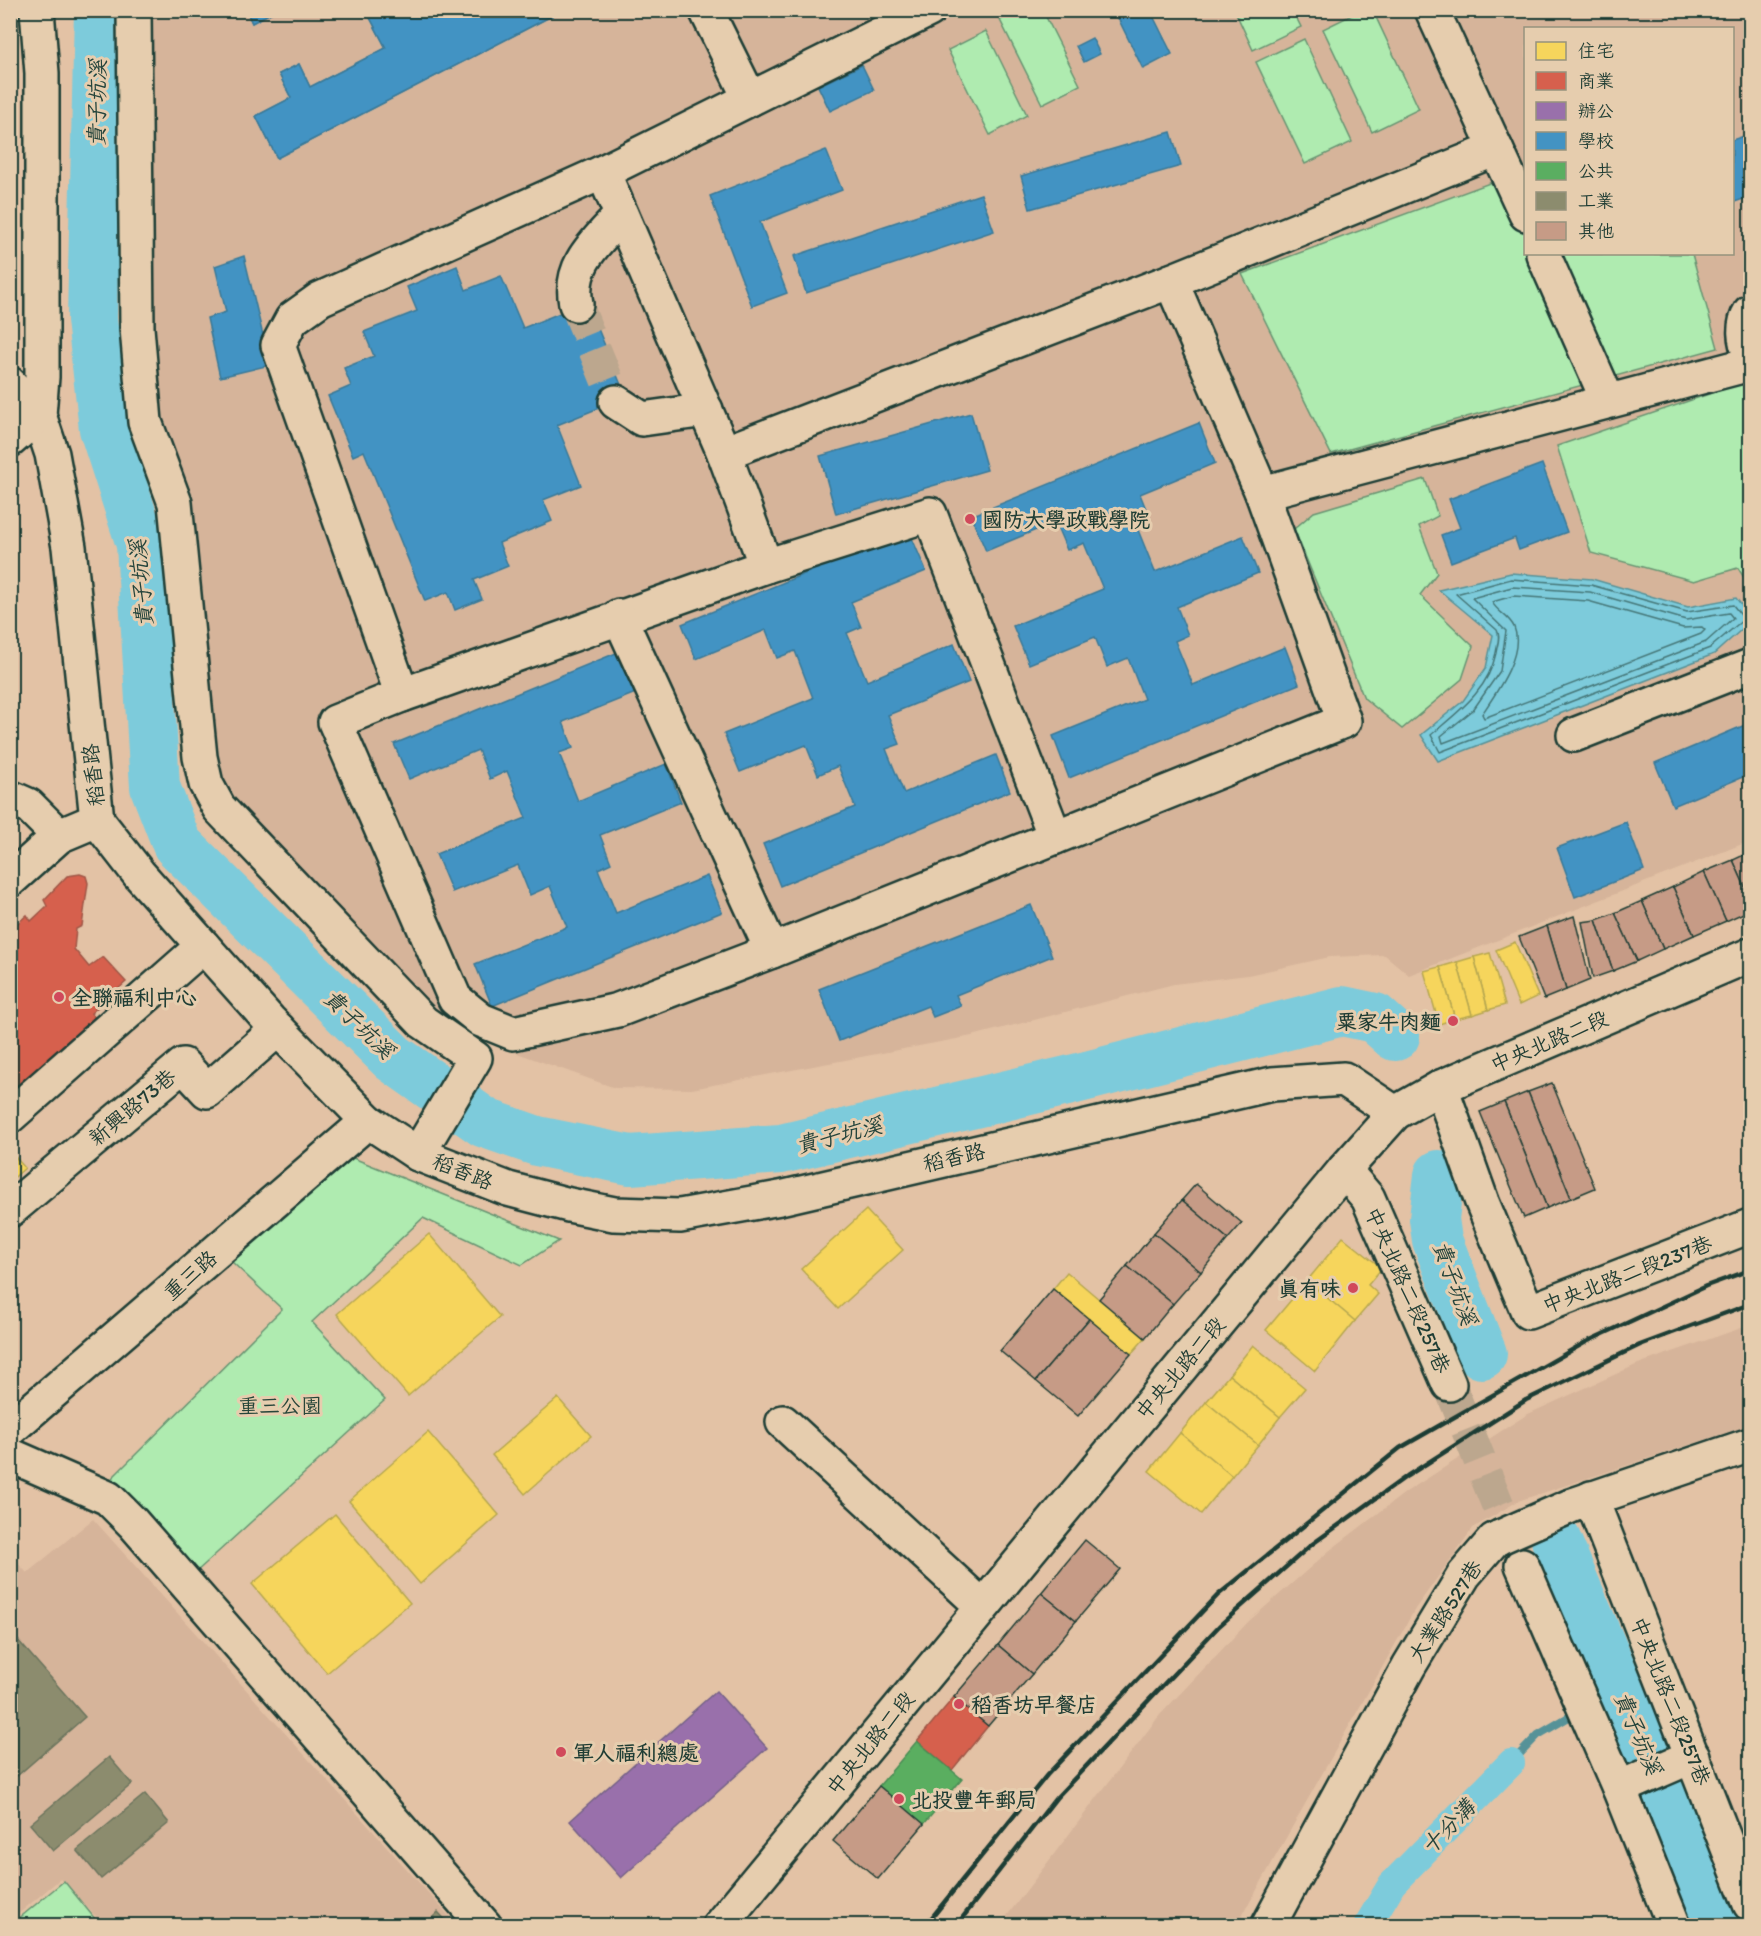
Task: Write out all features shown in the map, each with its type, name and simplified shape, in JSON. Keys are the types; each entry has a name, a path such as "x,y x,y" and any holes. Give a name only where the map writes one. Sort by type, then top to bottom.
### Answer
{"street":[{"path":"10,440 39,415 42,377 42,73 37,10"},
{"path":"135,10 137,328 146,422 175,503 200,757 206,784 219,808 423,1022 475,1058 418,1154"},
{"path":"706,10 750,99"},
{"path":"402,695 278,345 292,319 320,298 603,172 929,10"},
{"path":"1432,10 1524,210"},
{"path":"724,453 1171,281 1496,149"},
{"path":"603,172 724,453 766,566"},
{"path":"576,304 573,289 582,257 621,215"},
{"path":"1543,255 1608,401"},
{"path":"1055,837 930,514 766,566 620,616 402,695 335,722 455,999 481,1020 513,1034 618,1010 772,951 1344,721 1262,493 1171,281"},
{"path":"1750,312 1746,318 1745,342 1750,354"},
{"path":"1262,493 1750,364"},
{"name":"稻香路","path":"10,384 39,415 52,454 69,548 97,820 139,874 278,1029 368,1121 418,1154 508,1189 569,1205 614,1214 680,1216 780,1198 1272,1084 1344,1078 1395,1113"},
{"path":"616,402 642,419 706,410"},
{"path":"620,616 772,951"},
{"path":"1574,735 1750,666"},
{"path":"10,797 28,805 59,837"},
{"path":"10,880 59,837 97,820"},
{"path":"10,1116 203,946"},
{"name":"中央北路二段","path":"719,1926 1344,1170 1395,1113 1441,1087 1750,955"},
{"name":"新興路73巷","path":"10,1210 183,1065 207,1091 278,1029"},
{"name":"中央北路二段237巷","path":"1441,1087 1482,1202 1528,1312 1750,1226"},
{"name":"重三路","path":"10,1429 368,1121"},
{"name":"中央北路二段257巷","path":"1344,1170 1368,1198 1449,1384"},
{"path":"783,1422 982,1606"},
{"name":"大業路527巷","path":"1268,1926 1409,1666 1464,1575 1494,1540 1582,1502 1750,1445"},
{"path":"10,1455 108,1498 133,1523 486,1926"},
{"name":"中央北路二段257巷","path":"1582,1502 1693,1756 1750,1904"},
{"path":"1522,1565 1619,1788 1674,1926"},
{"path":"1619,1788 1693,1756"}],"shaded area":[{"name":"國防大學政戰學院","path":"151,11 1750,11 1750,841 1409,975 1385,955 1330,957 1248,975 1174,984 972,1036 692,1089 615,1088 464,1034 422,1003 222,785 213,765 160,422 148,288 154,110"},
{"path":"1750,1325 1750,1425 1518,1501 1473,1528 1415,1609 1237,1925 1000,1925 1159,1716 1249,1621 1329,1551 1406,1492 1528,1414 1638,1364"},
{"path":"93,1519 457,1925 104,1925 60,1879 11,1920 10,1555 27,1573"}],"green space":[{"path":"1019,10 1043,11 1080,85 1042,104 1000,20"},
{"path":"1362,10 1373,11 1419,109 1372,132 1323,29"},
{"path":"1235,11 1293,11 1301,27 1253,50"},
{"path":"986,31 1027,115 990,135 948,50"},
{"path":"1304,39 1352,142 1305,164 1256,62"},
{"path":"1524,170 1524,255 1692,255 1718,348 1331,454 1242,274"},
{"path":"1741,383 1750,393 1750,587 1738,568 1694,581 1591,553 1557,446"},
{"path":"1425,479 1438,516 1419,526 1437,573 1420,595 1473,646 1462,679 1402,729 1364,698 1294,529 1314,512"},
{"name":"重三公園","path":"353,1158 559,1241 522,1265 423,1218 312,1322 385,1400 195,1573 112,1478 282,1309 231,1261"},
{"path":"64,1881 100,1925 11,1925"}],"water":[{"path":"1511,573 1592,579 1688,607 1736,598 1750,616 1750,622 1714,654 1438,761 1421,735 1463,701 1486,668 1493,635 1439,590"}],"building: 住宅":[{"path":"1515,942 1538,996 1519,1005 1496,950"},
{"path":"1490,953 1505,1005 1488,1010 1474,957"},
{"path":"1474,957 1488,1010 1472,1015 1457,962"},
{"path":"1457,962 1472,1015 1455,1019 1440,967"},
{"path":"1440,967 1455,1019 1439,1024 1424,971"},
{"path":"10,1151 25,1168 10,1181"},
{"path":"866,1210 903,1250 838,1309 801,1269"},
{"path":"429,1234 500,1317 408,1396 337,1314"},
{"path":"1343,1237 1382,1268 1368,1285 1378,1294 1355,1321 1307,1281"},
{"path":"1067,1272 1145,1338 1131,1354 1053,1289"},
{"path":"1307,1281 1355,1321 1315,1371 1266,1330"},
{"path":"1253,1345 1305,1388 1280,1417 1229,1375"},
{"path":"1229,1375 1280,1417 1258,1445 1206,1402"},
{"path":"558,1398 591,1436 525,1494 492,1455"},
{"path":"1206,1402 1258,1445 1232,1476 1180,1433"},
{"path":"428,1432 499,1515 420,1584 349,1501"},
{"path":"1180,1433 1232,1476 1201,1514 1149,1471"},
{"path":"335,1514 410,1603 327,1673 252,1584"}],"building: 商業":[{"name":"全聯福利中心","path":"80,874 86,876 88,883 82,926 76,929 74,949 89,967 103,957 126,982 91,1013 100,1024 10,1103 10,930 27,915 31,921 47,906 44,900 67,876"},
{"path":"954,1697 988,1726 952,1770 917,1741"}],"building: 辦公":[{"path":"716,1691 767,1748 621,1878 570,1821"}],"building: 學校":[{"path":"246,10 276,10 252,23"},
{"path":"246,10 276,10 252,23"},
{"path":"366,10 563,10 277,158 256,116 291,98 279,74 299,64 310,87 386,48"},
{"path":"366,10 563,10 277,158 256,116 291,98 279,74 299,64 310,87 386,48"},
{"path":"1114,10 1150,10 1172,54 1143,69"},
{"path":"1092,38 1100,54 1084,62 1076,46"},
{"path":"862,65 874,90 830,111 818,86"},
{"path":"1171,132 1181,166 1030,209 1021,176"},
{"path":"1750,134 1750,184 1745,185 1749,197 1734,202 1734,139"},
{"path":"826,150 842,190 760,222 787,293 752,306 710,196"},
{"path":"981,194 994,231 806,293 794,256"},
{"path":"244,256 270,365 220,377 207,318 226,312 215,266"},
{"path":"457,266 466,290 501,276 523,328 587,302 626,397 557,425 581,485 543,500 552,521 499,543 508,566 474,580 482,599 455,610 448,592 425,601 364,451 353,456 328,396 351,386 344,368 374,356 364,332 417,311 407,287"},
{"path":"971,413 987,470 836,514 820,456"},
{"path":"1199,423 1215,463 1140,494 1150,519 1136,525 1155,572 1243,536 1258,573 1177,607 1188,635 1175,641 1193,685 1285,647 1299,684 1069,778 1053,736 1144,699 1128,658 1107,667 1095,637 1029,664 1013,626 1103,589 1084,543 1067,550 1055,522 986,551 971,516"},
{"path":"1542,464 1567,532 1519,550 1515,538 1451,562 1441,535 1460,528 1449,499"},
{"path":"909,531 926,571 851,602 861,627 847,633 867,681 954,644 969,682 888,715 900,744 886,749 904,793 996,755 1010,791 780,886 763,844 855,807 838,766 818,775 806,745 740,772 724,734 813,698 795,651 777,658 766,630 696,659 682,624"},
{"path":"621,651 638,692 563,722 573,748 559,753 578,801 666,764 681,802 600,835 611,863 598,869 616,913 707,876 722,912 492,1006 475,964 567,927 550,886 530,895 518,865 452,892 436,854 526,818 507,771 490,779 478,750 409,779 394,744"},
{"path":"1750,723 1750,774 1673,806 1655,763"},
{"path":"1626,822 1644,870 1575,897 1557,848"},
{"path":"1031,905 1052,956 956,995 961,1006 933,1017 928,1006 839,1041 819,989"}],"building: 公共":[{"path":"917,1741 962,1779 924,1824 879,1786"}],"building: 工業":[{"path":"10,1631 85,1717 10,1782"},
{"path":"109,1757 132,1784 53,1851 30,1824"},
{"path":"145,1794 169,1823 101,1879 77,1850"},
{"path":"438,1912 451,1926 424,1926"}],"building: 其他":[{"path":"1746,854 1750,863 1750,898 1733,860"},
{"path":"1733,860 1750,898 1750,910 1726,921 1704,872"},
{"path":"1704,872 1726,921 1694,935 1673,887"},
{"path":"1673,887 1694,935 1663,949 1642,901"},
{"path":"1642,901 1663,949 1637,961 1615,913"},
{"path":"1615,913 1637,961 1613,971 1596,920"},
{"path":"1574,916 1590,980 1566,990 1547,926"},
{"path":"1596,920 1613,971 1593,978 1582,922"},
{"path":"1547,926 1566,990 1544,999 1519,937"},
{"path":"1552,1083 1595,1188 1571,1198 1528,1092"},
{"path":"1528,1092 1571,1198 1547,1208 1504,1102"},
{"path":"1504,1102 1547,1208 1524,1218 1480,1112"},
{"path":"1196,1184 1242,1223 1228,1239 1182,1200"},
{"path":"1182,1200 1228,1239 1201,1272 1154,1233"},
{"path":"1154,1233 1201,1272 1173,1304 1127,1266"},
{"path":"1127,1266 1173,1304 1145,1338 1099,1299"},
{"path":"1053,1289 1089,1319 1036,1381 1000,1351"},
{"path":"1089,1319 1131,1354 1078,1416 1036,1381"},
{"path":"1085,1540 1120,1569 1076,1621 1041,1593"},
{"path":"1041,1593 1076,1621 1032,1674 998,1645"},
{"path":"998,1645 1032,1674 988,1726 954,1697"},
{"path":"879,1786 924,1824 878,1879 833,1841"}],"waterway":[{"name":"貴子坑溪","path":"99,10 92,319 104,429 141,544 155,787 177,844 393,1058 485,1123 537,1141 630,1160 781,1149 1067,1081 1342,1011 1375,1018 1395,1036"},
{"path":"383,1066 382,1062 389,1054"},
{"name":"貴子坑溪","path":"1439,1175 1434,1219 1437,1240 1482,1354"},
{"name":"貴子坑溪","path":"1556,1540 1720,1926"},
{"path":"1590,1704 1618,1687"},
{"path":"1511,1763 1538,1735 1579,1711"},
{"name":"十分溝","path":"1367,1926 1392,1884 1511,1763"}],"tunnel":[{"path":"576,304 616,402"},
{"path":"1449,1384 1520,1560"}],"railway":[{"path":"925,1926 1047,1775 1218,1595 1400,1448 1586,1342 1706,1286 1750,1270"},
{"path":"956,1926 1056,1798 1219,1626 1311,1545 1407,1476 1526,1400 1640,1345 1750,1304"}],"place":[{"name":"國防大學政戰學院","path":"970,519"},
{"name":"全聯福利中心","path":"59,997"},
{"name":"粟家牛肉麵","path":"1453,1021"},
{"name":"真有味","path":"1353,1288"},
{"name":"稻香坊早餐店","path":"959,1704"},
{"name":"軍人福利總處","path":"561,1752"},
{"name":"北投豐年郵局","path":"899,1799"}]}
